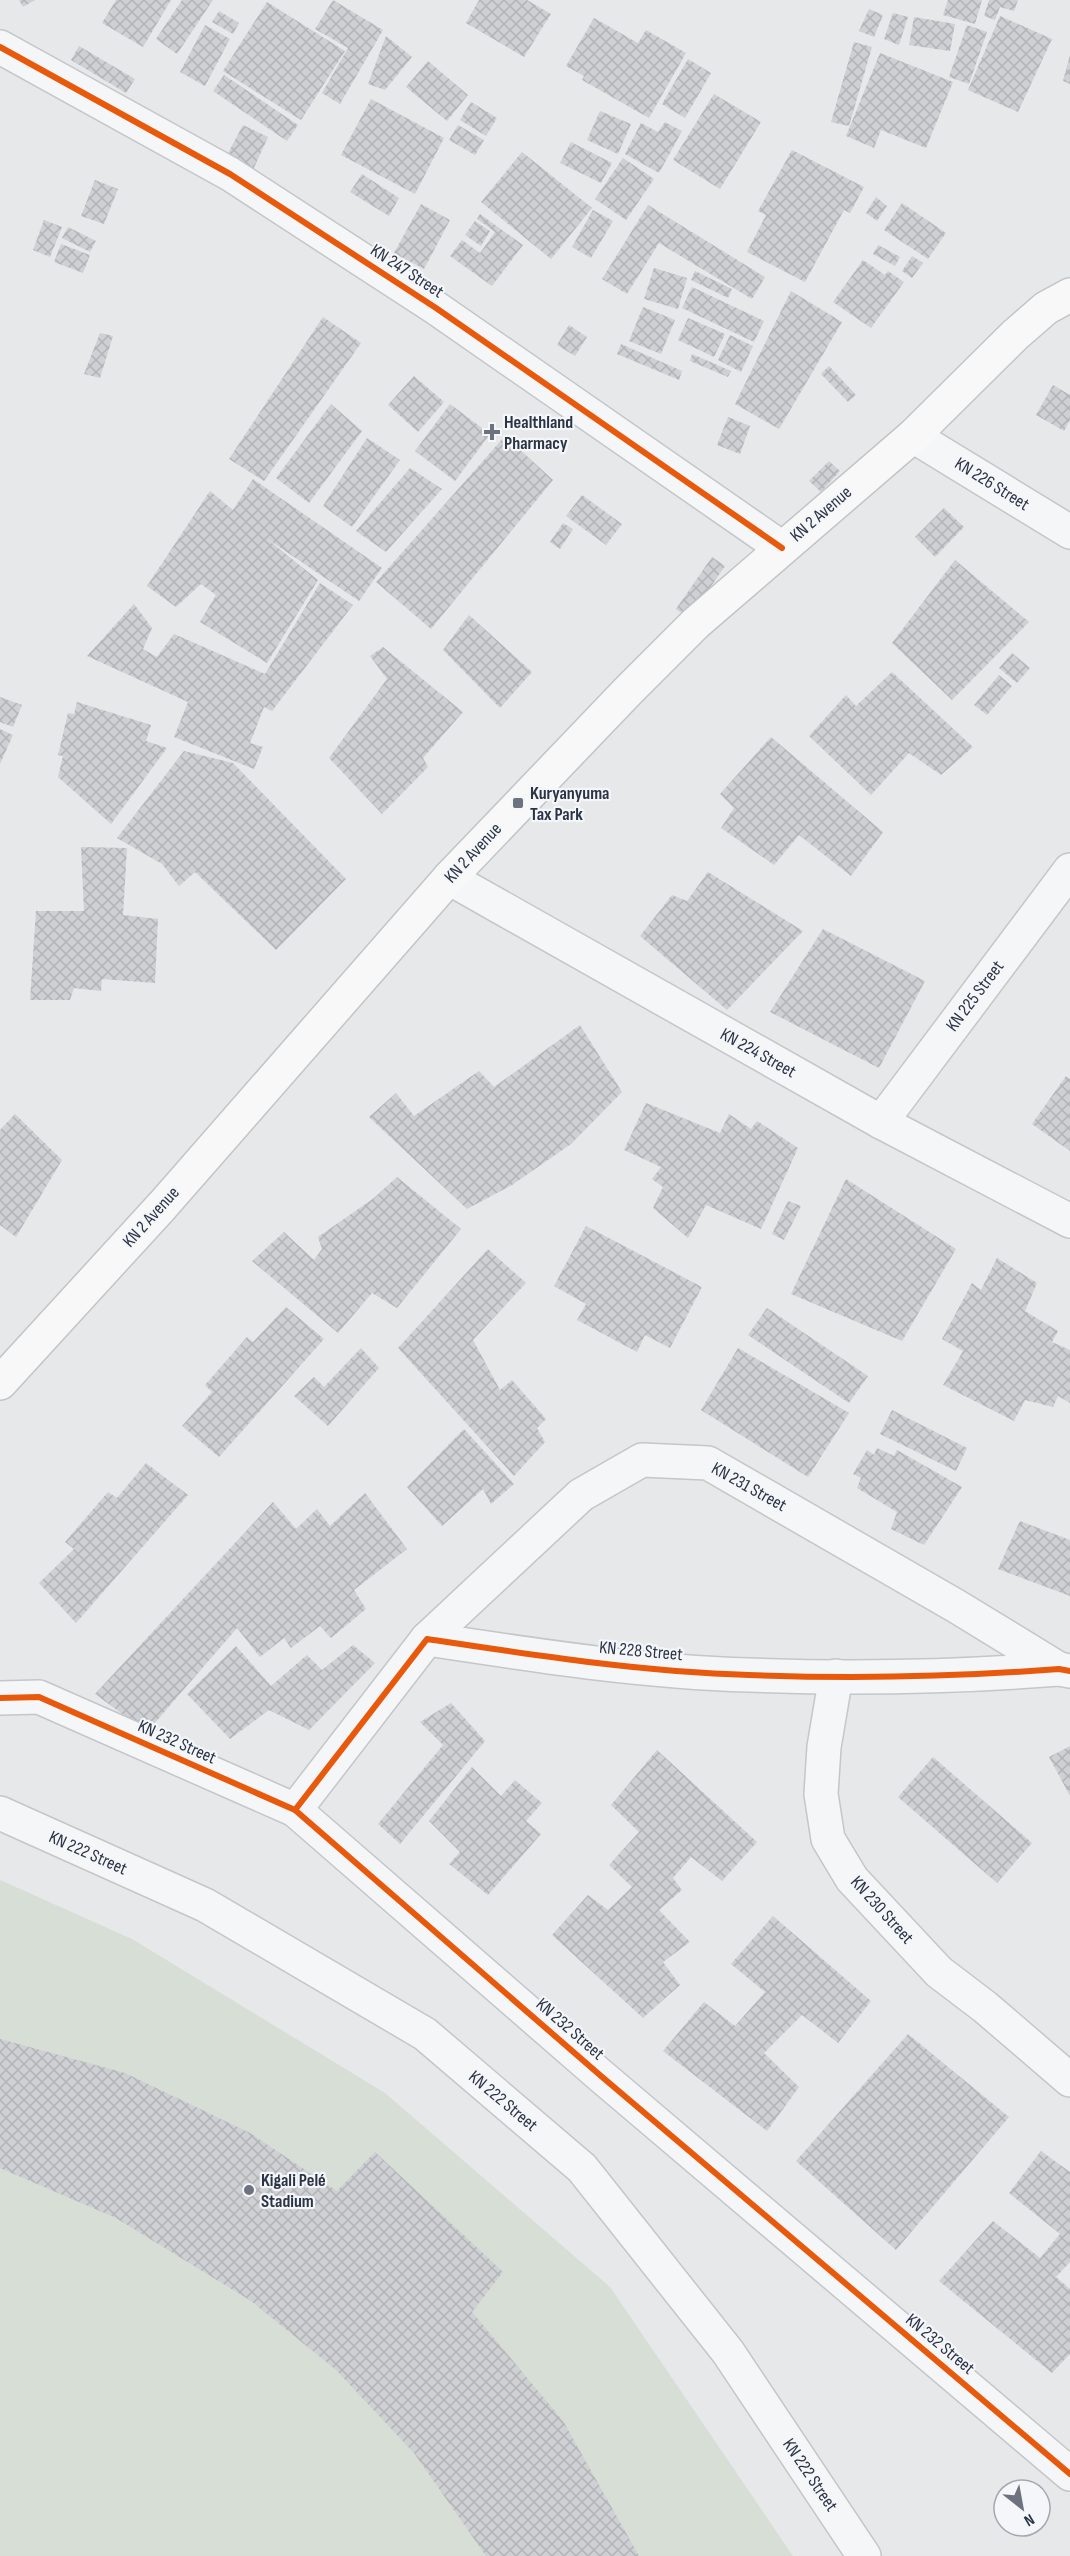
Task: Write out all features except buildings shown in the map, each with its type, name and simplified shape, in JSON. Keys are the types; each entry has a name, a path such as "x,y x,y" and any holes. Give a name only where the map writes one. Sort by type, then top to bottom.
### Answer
{"main road":[{"name":"KN 2 Avenue","path":"0,1383 163,1205 449,878 696,623 913,436 1015,335 1046,308 1070,295"}],"street":[{"name":"KN 247 Street","path":"0,46 220,168 260,193 436,308 782,548"},
{"name":"KN 226 Street","path":"913,436 1070,532"},
{"name":"KN 225 Street","path":"881,1122 1070,870"},
{"name":"KN 224 Street","path":"449,878 881,1122 1070,1221"},
{"name":"KN 231 Street","path":"427,1639 581,1495 642,1460 697,1462 708,1463 1064,1670"},
{"name":"KN 228 Street","path":"427,1639 518,1653 747,1675 958,1676 1064,1670"},
{"path":"295,1810 427,1639"},
{"name":"KN 230 Street","path":"836,1676 824,1747 821,1794 828,1839 852,1879 939,1972 985,2007 1070,2080"},
{"name":"KN 232 Street","path":"0,1698 39,1697 295,1810 620,2091 1070,2474"},
{"name":"KN 222 Street","path":"0,1813 205,1905 424,2034 582,2168 728,2352 864,2556"}],"shaded area":[{"name":"Kigali Pelé Stadium","path":"0,1880 132,1939 385,2093 610,2287 793,2556 0,2556"}],"cycle path":[{"path":"0,47 230,174 436,308 782,548"},
{"path":"295,1810 427,1639 587,1662 709,1673 865,1677 1059,1669 1070,1671"},
{"path":"0,1698 39,1697 295,1810 601,2076 1070,2474"}],"place":[{"name":"Healthland Pharmacy","path":"492,432"},
{"name":"Kuryanyuma Tax Park","path":"518,803"},
{"name":"Kigali Pelé Stadium","path":"249,2190"}]}
